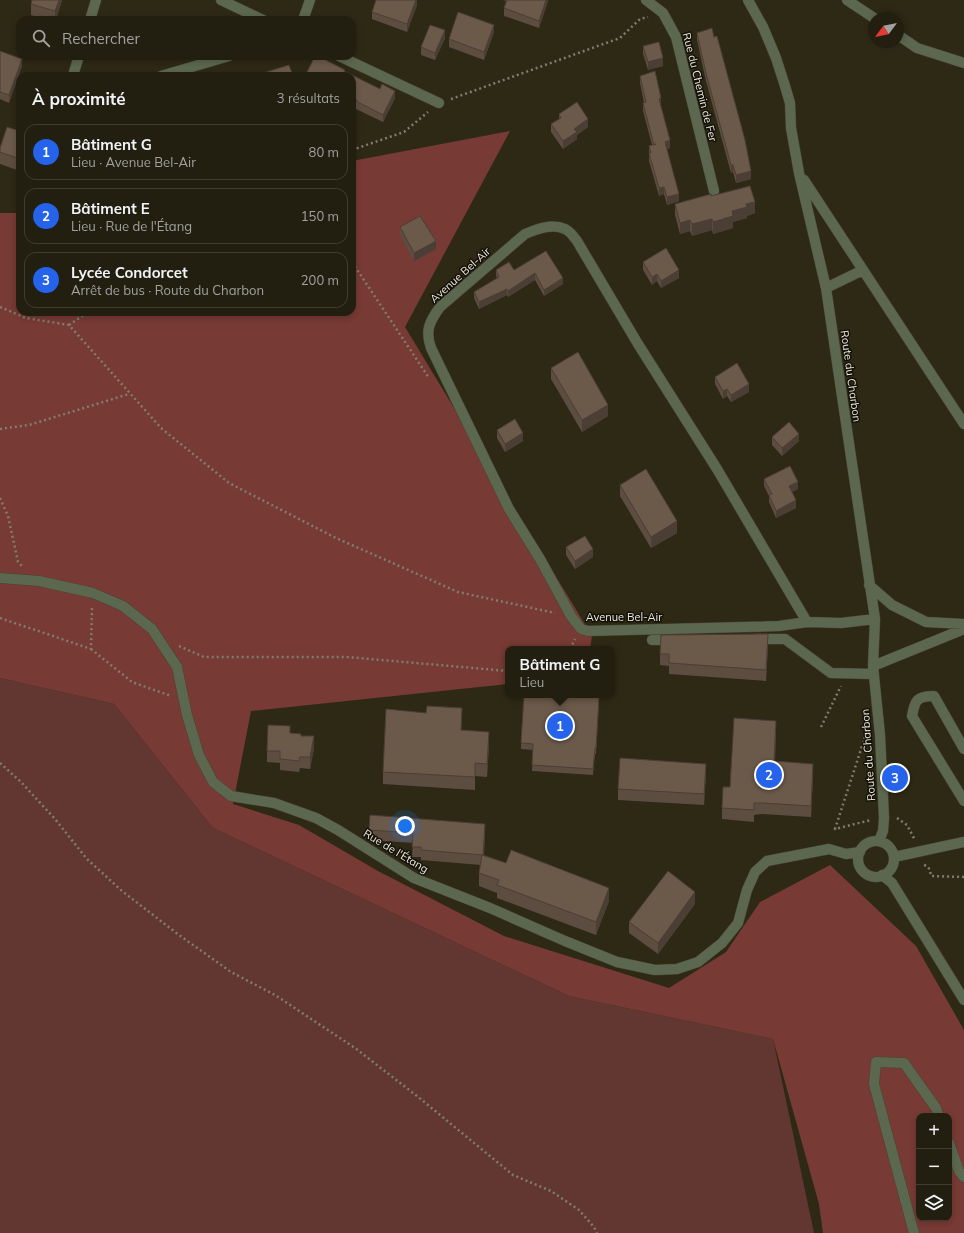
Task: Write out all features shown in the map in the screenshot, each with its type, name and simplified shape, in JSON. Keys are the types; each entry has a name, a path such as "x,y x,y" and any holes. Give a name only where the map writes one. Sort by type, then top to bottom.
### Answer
{"street":[{"path":"91,16 96,0"},
{"path":"221,0 255,16"},
{"path":"304,16 310,0"},
{"name":"Rue du Chemin de Fer","path":"646,0 664,13 676,37 714,191"},
{"name":"Route du Charbon","path":"748,0 763,27 776,58 790,103 791,128 799,173 826,288 875,619 874,670 880,735 884,818 883,831 879,841"},
{"path":"847,0 868,14"},
{"path":"904,39 917,48 964,63"},
{"path":"74,72 78,60"},
{"path":"175,72 215,60"},
{"path":"348,60 439,103"},
{"name":"Route du Charbon","path":"799,173 964,424"},
{"name":"Avenue Bel-Air","path":"808,622 717,469 638,344 577,240 566,230 555,227 542,228 525,234 440,308 433,317 429,327 428,338 431,348 509,509 540,559 571,616 580,629 588,631 779,626 808,622 841,623 875,619"},
{"path":"826,288 863,270"},
{"name":"Rue de l'Étang","path":"0,578 39,581 93,593 123,606 152,629 177,667 184,702 199,755 213,782 231,796 274,803 316,818 338,830 414,878 490,908 564,942 617,962 655,970 677,969 698,962 722,943 738,923 747,890 756,872 767,861 829,850 846,854 860,852"},
{"path":"869,585 892,605 926,622 964,624"},
{"path":"746,639 785,639 831,673 847,674 874,670 964,629"},
{"path":"652,640 683,640"},
{"path":"964,749 934,696 923,696 914,703 912,716 964,801"},
{"path":"879,841 889,846 893,851 894,857 891,868 887,873 882,875 869,875 860,865 858,858 864,845 879,841"},
{"path":"894,857 964,842"},
{"path":"882,875 892,883 964,1000"},
{"path":"914,1233 874,1084 876,1062 904,1063 936,1108 938,1113"},
{"path":"951,1149 959,1171 964,1177"}],"path":[{"path":"356,149 404,132 439,103 620,38 640,19 664,13"},
{"path":"356,268 431,381"},
{"path":"0,307 16,314"},
{"path":"21,316 69,325 129,394 161,428 229,483 336,538 458,592 571,616"},
{"path":"69,325 82,316"},
{"path":"0,429 28,425 129,394"},
{"path":"0,498 8,516 18,562 39,581"},
{"path":"91,649 93,593"},
{"path":"0,618 91,649 132,682 184,702"},
{"path":"181,647 204,656 347,657 505,671"},
{"path":"821,727 847,674"},
{"path":"0,763 21,782 87,859 122,892 178,935 231,972 275,995 355,1048 417,1096 513,1176 551,1191 579,1210 594,1227 597,1233"}],"shaded area":[{"path":"510,131 405,327 592,636 590,646 505,646 505,684 251,711 233,804 299,825 378,871 504,936 669,988 726,952 760,902 830,865 916,946 964,1030 964,1233 823,1233 819,1204 773,1039 569,996 213,828 114,704 0,678 0,213 16,213 16,316 356,316 356,160"},
{"path":"0,678 114,704 213,828 569,996 773,1039 814,1233 0,1233"}],"building":[{"path":"32,0 59,0 55,11 31,4"},
{"path":"376,0 416,0 407,24 372,12"},
{"path":"507,0 546,0 539,21 504,8"},
{"path":"458,12 494,25 484,52 449,39"},
{"path":"430,25 445,30 435,53 421,47"},
{"path":"712,28 714,37 717,36 745,140 751,171 736,175 733,165 731,165 706,73 697,33"},
{"path":"659,42 663,58 648,62 643,46"},
{"path":"0,51 16,57 16,60 22,60 16,72 9,95 0,92"},
{"path":"313,60 326,60 345,70 344,71 346,72 307,72"},
{"path":"289,65 292,72 266,72"},
{"path":"655,71 661,98 659,99 670,140 665,142 679,194 667,197 664,187 659,188 649,153 651,153 649,146 654,145 643,103 646,102 640,76"},
{"path":"356,77 380,89 382,84 395,91 383,115 356,101"},
{"path":"577,102 588,119 574,129 577,132 563,141 551,124 561,118 559,114"},
{"path":"7,127 16,130 16,158 0,152"},
{"path":"750,186 755,202 746,204 747,207 732,211 733,216 713,222 712,219 692,224 690,220 680,223 675,204 711,194 711,196"},
{"path":"420,216 436,241 414,253 400,227"},
{"path":"666,248 679,270 661,281 657,274 652,277 643,262"},
{"path":"546,251 563,278 544,290 535,273 508,291 507,289 479,302 474,292 499,277 496,270 509,262 514,270"},
{"path":"578,352 608,405 582,420 551,368"},
{"path":"737,363 749,384 731,395 727,389 723,391 715,377"},
{"path":"515,419 523,433 505,444 497,430"},
{"path":"789,422 799,434 782,448 772,437"},
{"path":"790,466 798,482 789,486 796,500 776,511 769,495 772,494 764,479"},
{"path":"646,469 677,521 651,537 620,485"},
{"path":"585,536 593,549 575,561 566,547"},
{"path":"768,634 766,670 669,663 669,654 660,654 661,635"},
{"path":"524,698 599,698 596,748 593,769 532,765 533,744 521,743"},
{"path":"427,706 462,708 461,730 489,732 487,764 475,763 475,777 383,772 386,709 426,713"},
{"path":"734,718 776,721 774,761 813,764 811,806 754,803 754,810 722,808 723,787 730,787"},
{"path":"268,725 290,726 290,733 301,734 301,736 314,736 310,757 300,757 299,761 280,759 280,751 267,751"},
{"path":"620,758 706,764 704,794 618,789"},
{"path":"370,815 485,824 483,855 421,850 421,847 412,847 413,833 369,830"},
{"path":"511,850 609,888 596,922 497,885 499,880 479,873 482,855 506,863"},
{"path":"668,871 695,892 658,943 629,922"}],"place":[{"name":"Bâtiment G","path":"560,726"},
{"name":"Bâtiment E","path":"769,775"},
{"name":"Lycée Condorcet","path":"895,778"}]}
